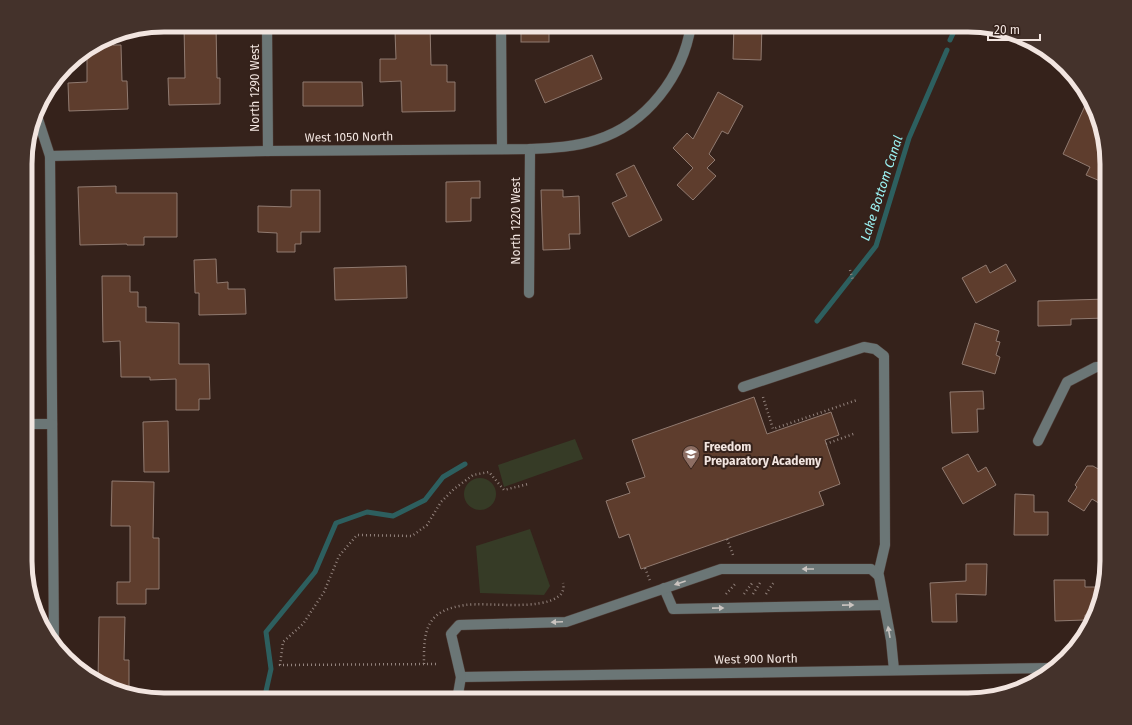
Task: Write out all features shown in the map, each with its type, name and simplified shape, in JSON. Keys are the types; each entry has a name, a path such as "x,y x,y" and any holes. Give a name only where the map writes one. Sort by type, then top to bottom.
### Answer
{"street":[{"name":"North 1290 West","path":"268,32 268,152"},
{"path":"502,32 502,148"},
{"name":"West 1050 North","path":"50,156 502,148 530,149 569,146 596,140 629,125 650,107 675,75 683,57 690,32"},
{"path":"39,123 50,156 54,634"},
{"name":"North 1220 West","path":"529,293 530,149"},
{"path":"743,387 864,348 875,349 884,356 885,545 878,575 891,640 894,670"},
{"path":"1038,441 1067,382 1096,367 1100,367"},
{"path":"32,424 52,424"},
{"path":"458,693 461,677 451,634 459,625 566,622 721,569 871,569 878,575"},
{"path":"664,588 673,609 884,605"},
{"name":"West 900 North","path":"461,677 1045,668"}],"path":[{"path":"850,270 853,280"},
{"path":"763,397 773,429 857,400"},
{"path":"826,444 856,433"},
{"path":"436,664 280,665 283,642 303,624 324,592 339,556 357,535 412,536 427,525 441,502 454,489 473,475 489,472 504,490 528,484"},
{"path":"727,539 734,557"},
{"path":"645,568 650,581"}],"green space":[{"path":"575,439 583,459 504,487 498,465"},
{"path":"477,478 483,478 493,485 496,494 495,500 489,507 483,510 477,510 467,503 464,497 464,491 471,481"},
{"path":"530,529 550,586 544,595 480,593 476,546"}],"building":[{"path":"184,32 216,32 217,78 220,78 220,104 169,105 168,78 185,78"},
{"path":"395,32 430,32 431,65 447,65 447,82 455,82 455,111 402,112 401,81 380,82 380,59 396,59"},
{"path":"521,32 549,32 549,42 521,42"},
{"path":"734,32 762,32 761,60 733,59"},
{"path":"113,42 113,45 121,45 122,81 127,81 128,109 69,111 68,83 87,82 87,57"},
{"path":"592,55 602,79 545,103 535,80"},
{"path":"303,82 362,82 363,106 303,106"},
{"path":"718,92 743,106 728,134 722,131 709,154 715,160 707,168 716,176 693,200 677,185 693,168 673,148 687,133 693,139"},
{"path":"1085,105 1093,122 1097,138 1100,156 1100,181 1086,175 1090,167 1063,154"},
{"path":"634,165 662,220 629,237 612,203 627,196 616,174"},
{"path":"480,181 480,198 471,198 471,221 446,222 446,182"},
{"path":"116,186 116,193 177,193 177,237 144,237 144,245 80,245 78,187"},
{"path":"291,190 320,190 320,232 301,232 301,244 295,244 295,252 277,252 277,233 258,232 258,206 291,207"},
{"path":"541,190 563,190 563,197 579,196 580,234 569,234 570,249 543,250"},
{"path":"216,259 217,283 228,282 228,289 245,289 246,314 199,315 199,293 195,293 194,260"},
{"path":"1006,264 1016,281 976,303 962,278 986,265 990,273"},
{"path":"406,266 407,298 335,300 334,268"},
{"path":"102,276 130,276 130,292 138,292 138,307 146,307 146,322 179,323 179,364 209,364 210,399 199,399 199,410 176,410 176,379 150,380 150,377 121,377 120,341 103,342"},
{"path":"1100,299 1100,318 1071,319 1071,325 1038,326 1038,301"},
{"path":"975,323 999,331 996,341 1000,342 996,355 1000,357 995,374 962,364"},
{"path":"983,391 984,409 977,409 978,432 952,433 950,392"},
{"path":"754,397 767,434 831,412 839,435 825,440 840,484 819,492 824,505 641,569 629,534 619,538 606,501 630,493 626,483 645,477 632,440"},
{"path":"168,421 169,472 144,472 143,422"},
{"path":"968,454 978,472 986,467 996,485 963,504 942,468"},
{"path":"1087,466 1093,466 1100,470 1100,504 1092,499 1084,511 1068,501 1077,487 1075,485"},
{"path":"112,481 154,482 153,538 159,538 159,589 146,589 146,604 117,604 117,582 130,582 130,526 111,526"},
{"path":"1015,494 1034,495 1034,512 1048,512 1048,535 1014,535"},
{"path":"966,564 987,564 986,595 956,594 957,622 932,622 930,583 966,581"},
{"path":"1054,580 1085,580 1085,587 1097,587 1093,603 1088,615 1085,615 1085,620 1055,621"},
{"path":"99,617 125,617 124,660 129,660 129,688 114,683 98,675"}],"waterway":[{"name":"Lake Bottom Canal","path":"950,40 954,32"},
{"name":"Lake Bottom Canal","path":"817,321 876,246 909,138 947,50"},
{"name":"Lake Bottom Canal","path":"266,693 271,669 266,632 315,572 336,523 367,512 393,516 425,500 443,477 465,464"}],"place":[{"name":"Freedom Preparatory Academy","path":"691,469"}]}
